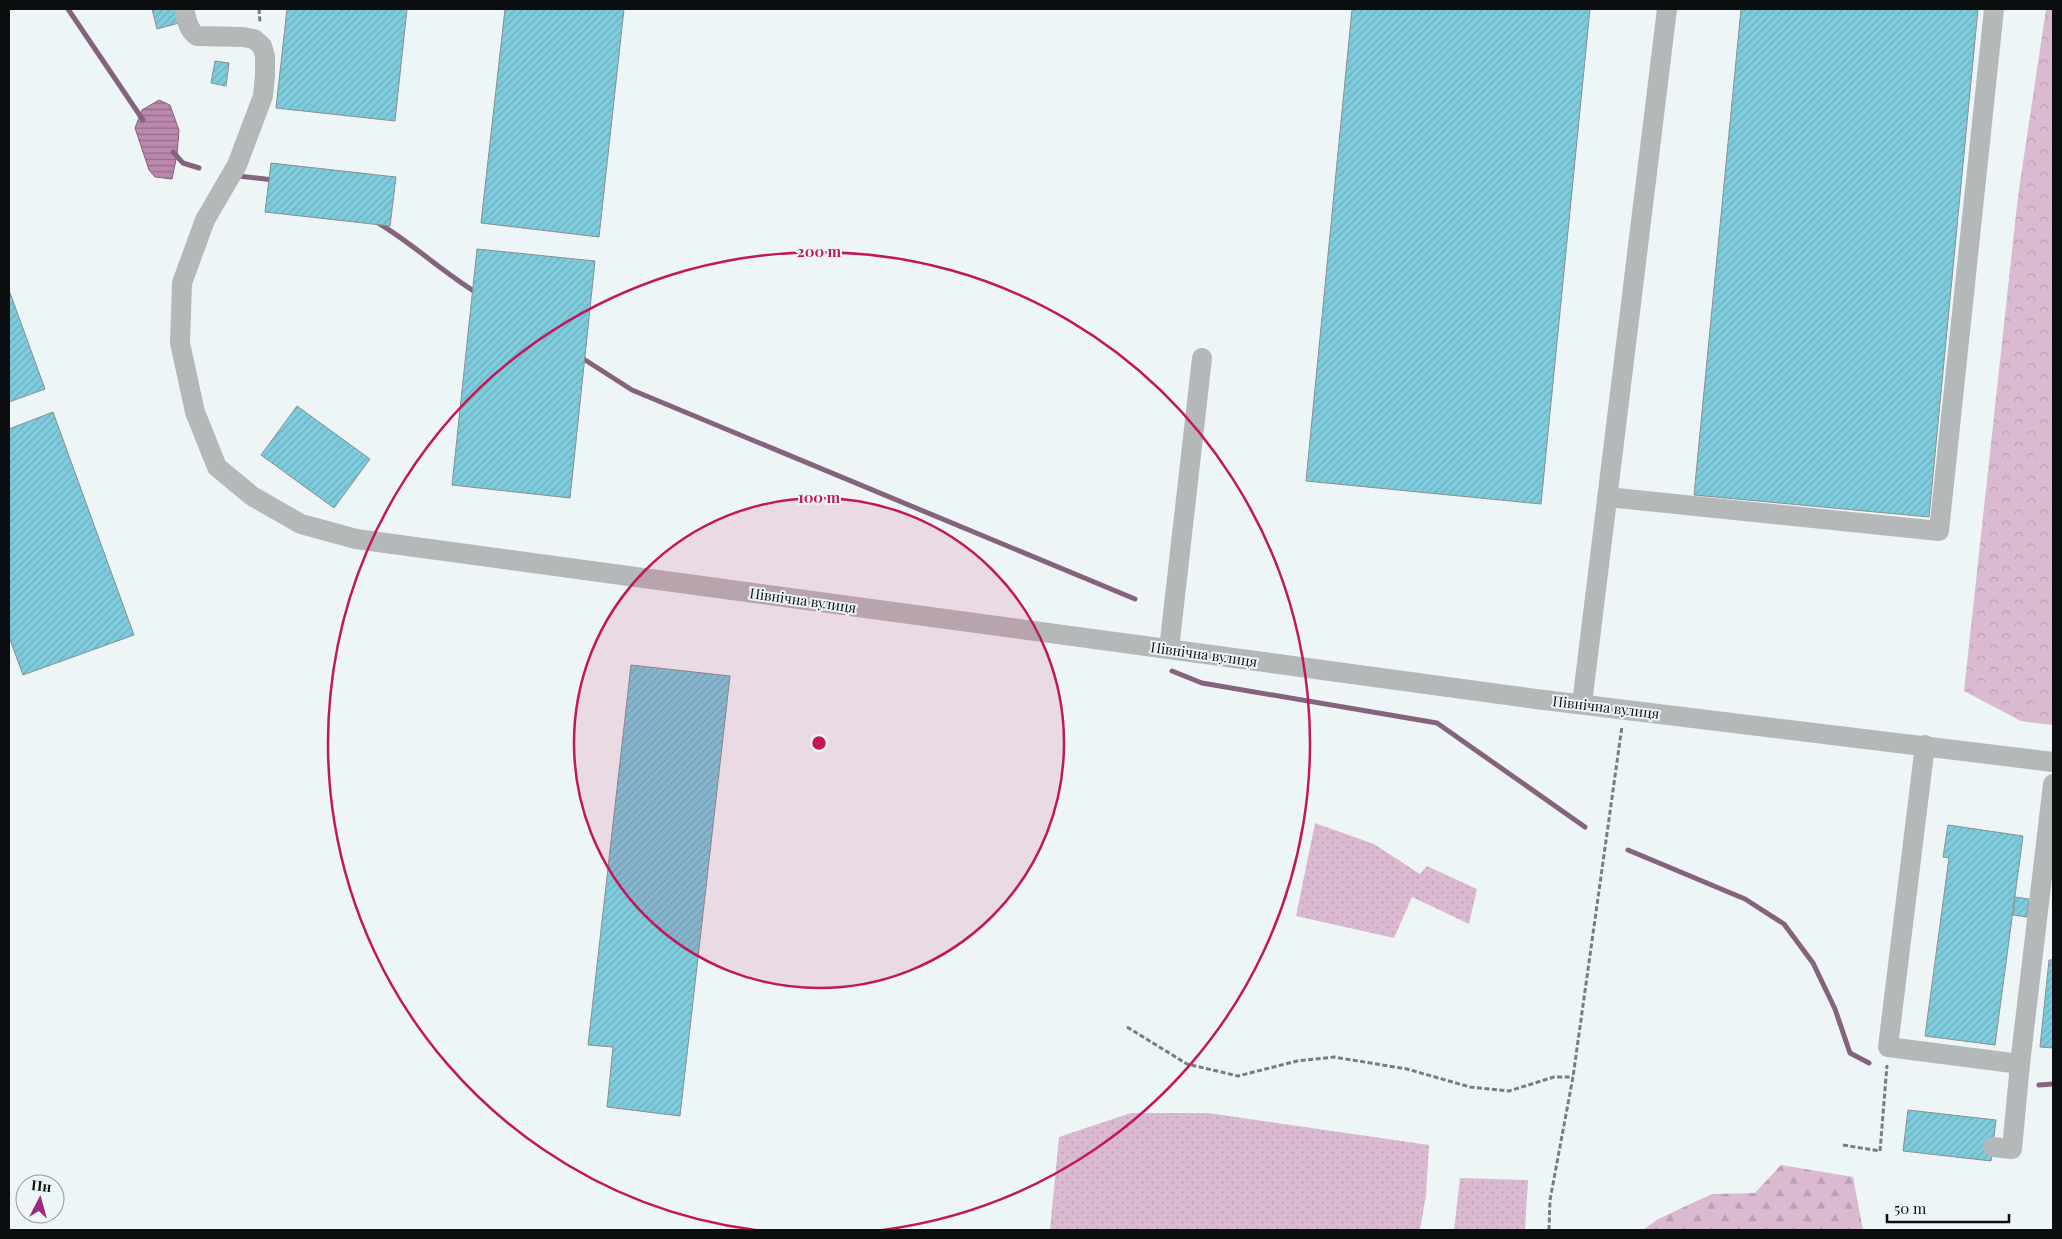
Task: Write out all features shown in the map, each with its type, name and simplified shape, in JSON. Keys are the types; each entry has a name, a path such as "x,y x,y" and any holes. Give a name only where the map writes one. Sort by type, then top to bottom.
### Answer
{"street":[{"name":"Північна вулиця","path":"184,9 188,26 192,33 197,36 254,39 262,46 265,56 263,96 237,165 205,220 182,283 180,343 195,412 217,467 252,496 301,524 356,539 1169,650 1582,704 2053,762"},
{"path":"1582,704 1667,9"},
{"path":"1607,497 1939,531 1994,9"},
{"path":"1169,650 1202,358"},
{"path":"1925,745 1888,1047 2020,1064"},
{"path":"1992,1147 2012,1148 2053,784"}],"path":[{"path":"1549,1230 1550,1200 1573,1077 1624,709"},
{"path":"1127,1028 1187,1064 1238,1076 1297,1061 1334,1057 1407,1069 1470,1087 1509,1091 1554,1076 1573,1077"},
{"path":"1843,1145 1880,1151 1888,1047"}],"green space":[{"path":"2046,9 2053,9 2053,725 2021,721 1964,691 2018,196"},
{"path":"1315,823 1374,844 1420,874 1427,866 1477,889 1469,924 1412,897 1394,938 1296,916"},
{"path":"1131,1113 1208,1113 1429,1145 1426,1195 1420,1230 1050,1230 1059,1137"},
{"path":"1781,1165 1853,1177 1863,1230 1643,1230 1658,1219 1712,1194 1755,1193"},
{"path":"1460,1178 1528,1180 1525,1230 1454,1230"}],"shaded area":[{"path":"159,100 170,105 179,130 177,155 172,179 155,177 149,170 135,128 142,110"}],"building":[{"path":"152,9 176,9 179,23 157,29"},
{"path":"287,9 407,9 395,121 276,108"},
{"path":"505,9 624,9 599,237 481,223"},
{"path":"1352,9 1590,9 1541,504 1306,481"},
{"path":"1741,9 1978,9 1929,517 1694,495"},
{"path":"215,61 229,63 226,86 211,83"},
{"path":"271,163 396,177 390,226 265,212"},
{"path":"477,249 595,261 570,498 452,485"},
{"path":"9,290 45,389 9,402"},
{"path":"297,406 370,459 334,508 261,455"},
{"path":"53,412 134,635 23,675 9,637 9,429"},
{"path":"631,665 730,676 680,1116 607,1107 613,1047 588,1045"},
{"path":"1948,825 2023,836 1995,1045 1925,1036 1949,858 1943,857"},
{"path":"2015,897 2029,899 2027,917 2013,915"},
{"path":"2049,960 2053,960 2053,1048 2040,1047"},
{"path":"1908,1110 1996,1120 1991,1161 1903,1151"}],"waterway":[{"path":"68,9 143,120"},
{"path":"173,152 183,163 199,168"},
{"path":"238,176 274,180"},
{"path":"375,221 477,293"},
{"path":"579,356 632,390 1135,599"},
{"path":"1172,671 1202,683 1437,723 1585,827"},
{"path":"1628,850 1745,899 1784,924 1813,963 1835,1009 1850,1053 1869,1063"},
{"path":"2039,1085 2053,1084"}]}
